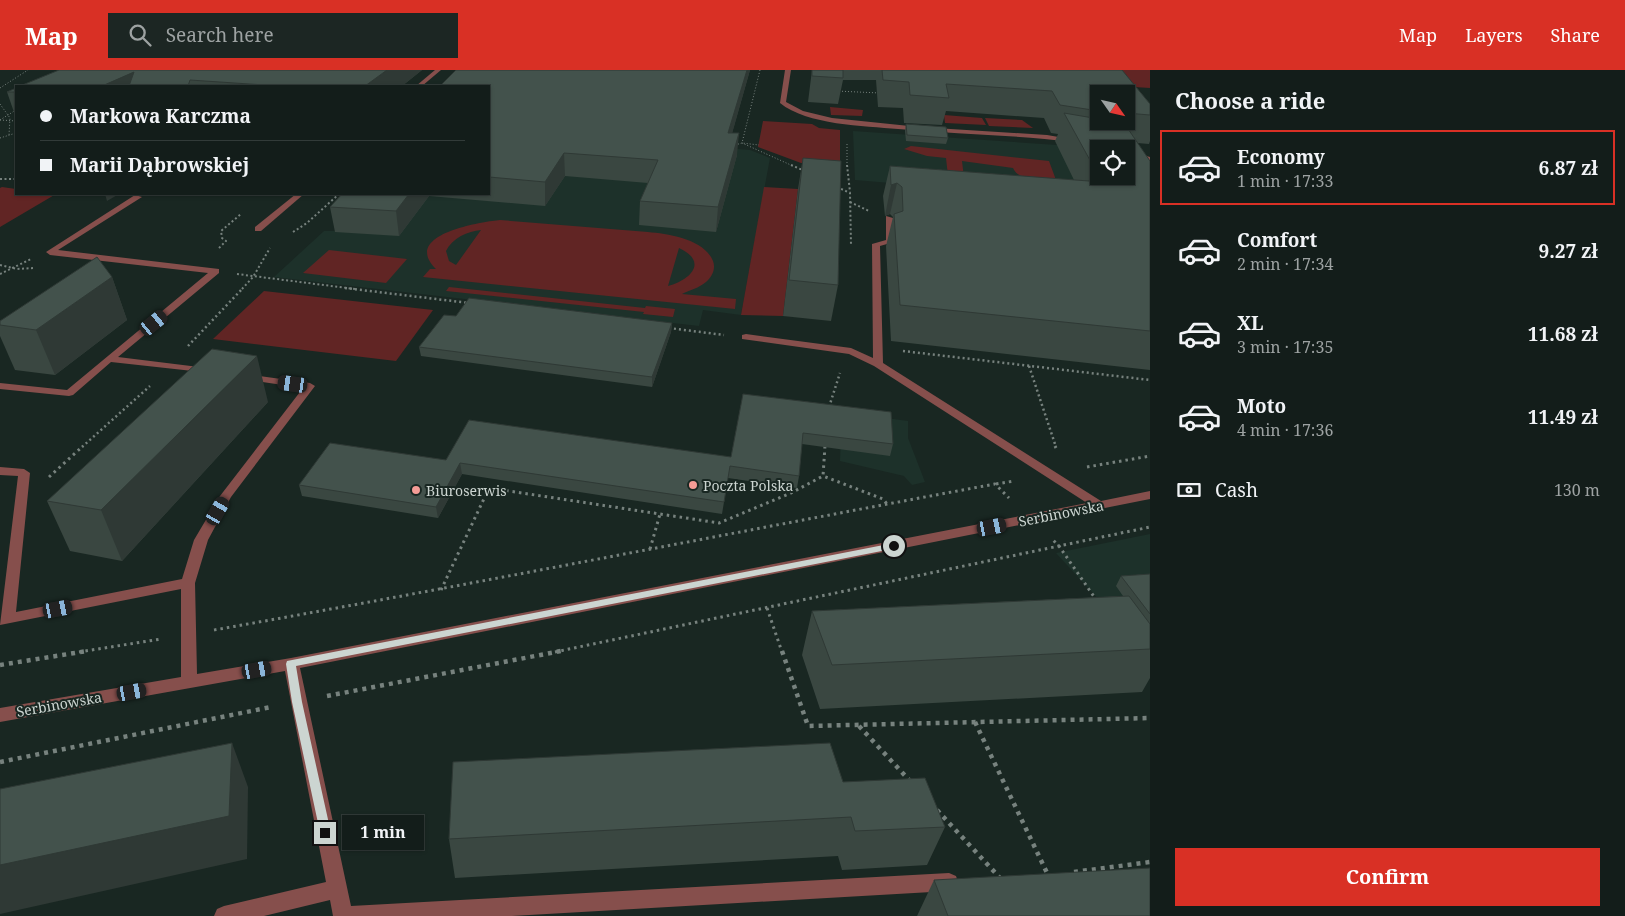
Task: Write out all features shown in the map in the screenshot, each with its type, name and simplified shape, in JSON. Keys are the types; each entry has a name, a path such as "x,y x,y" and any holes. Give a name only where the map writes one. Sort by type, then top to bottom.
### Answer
{"street":[{"path":"420,85 438,70"},
{"path":"788,70 783,99 786,106 810,115 847,122 1042,136 1079,141"},
{"path":"1135,155 1150,159"},
{"path":"258,229 299,195"},
{"path":"138,197 50,252 216,271"},
{"path":"878,364 876,244 890,242 890,218"},
{"path":"0,386 69,393 216,271"},
{"path":"746,337 851,351 878,364 1100,506"},
{"path":"109,359 216,373"},
{"path":"188,682 188,583 201,540 226,496 310,386 235,375"},
{"path":"0,470 24,473 4,619 188,583"},
{"name":"Serbinowska","path":"0,715 291,664 1150,495"},
{"path":"291,664 301,721 343,916 1001,879"},
{"path":"224,916 337,889"}],"path":[{"path":"0,88 28,70"},
{"path":"742,143 760,70"},
{"path":"836,91 883,94"},
{"path":"0,104 10,114 13,121 9,135"},
{"path":"0,120 15,111"},
{"path":"0,120 13,121"},
{"path":"847,122 851,248"},
{"path":"0,138 15,133"},
{"path":"742,143 807,172"},
{"path":"750,148 732,146 742,143 759,145"},
{"path":"840,167 847,168"},
{"path":"0,179 15,179"},
{"path":"833,185 850,193"},
{"path":"292,232 307,223 338,195"},
{"path":"850,202 870,212"},
{"path":"187,268 223,246 226,241 222,238 221,231 246,210"},
{"path":"169,366 253,277 267,250 272,246"},
{"path":"216,271 469,303"},
{"path":"667,328 746,337"},
{"path":"878,348 1150,380"},
{"path":"826,415 846,356 851,351"},
{"path":"21,502 150,388 146,364"},
{"path":"1029,366 1058,454"},
{"path":"823,476 825,442"},
{"path":"441,590 489,488 720,523 791,493 823,476 883,499 887,504"},
{"path":"650,549 660,514"},
{"path":"1099,603 1059,546 1150,528"},
{"path":"767,608 808,726 1150,718"},
{"path":"975,722 1048,876 1058,875"},
{"path":"858,725 913,784"},
{"path":"933,806 1001,879"},
{"path":"1067,873 1150,862"}],"shaded area":[{"path":"1108,70 1150,70 1150,88 1131,85"},
{"path":"830,107 863,110 862,116 831,115"},
{"path":"944,115 982,118 986,125 945,123"},
{"path":"985,118 1022,120 1033,128 989,126"},
{"path":"763,121 812,124 819,128 840,130 840,166 801,163 758,147"},
{"path":"853,131 1057,145 1090,169 1090,185 1130,185 1139,204 855,180"},
{"path":"673,144 750,150 770,158 741,315 703,310 699,326 274,277 324,231 335,231 367,195 490,194"},
{"path":"911,146 1049,161 1056,180 1026,178 1020,176 1013,168 962,161 964,178 948,176 946,158 927,156 904,149"},
{"path":"764,187 798,189 783,316 741,315"},
{"path":"0,188 15,189 15,195 54,195 0,227"},
{"path":"500,220 648,232 685,239 702,247 713,261 714,270 706,282 682,294 736,299 735,309 423,277 430,269 436,269 428,257 428,247 435,239 461,227","holes":["481,230 456,265 449,261 446,251 452,242 466,234","679,248 688,253 695,265 693,270 683,280 668,286"]},
{"path":"329,250 407,259 386,283 303,273"},
{"path":"449,287 645,308 646,306 675,309 673,317 643,314 644,312 446,291"},
{"path":"264,291 433,310 396,361 213,339"},
{"path":"842,412 908,421 908,438 925,482 912,485 904,476 840,461"},
{"path":"1150,534 1150,661 1125,628 1056,553"}],"building":[{"path":"59,70 387,70 366,85 264,85 190,80 188,85 129,85 134,72 104,85 22,85"},
{"path":"456,70 747,70 728,133 739,133 718,207 640,201 658,160 564,153 545,182 490,177 490,85 441,85"},
{"path":"812,70 843,70 843,78 812,76"},
{"path":"882,70 1122,70 1134,85 1090,85 1090,110 1060,105 1052,91 946,84 949,98 910,95 909,82 883,80"},
{"path":"1135,86 1150,104 1150,115 1135,114"},
{"path":"1064,113 1090,117 1090,130 1129,130 1150,161 1150,331 900,305 894,214 903,211 902,187 897,183 891,185 890,166 1090,181 1090,185 1135,185 1135,140 1090,140 1090,160"},
{"path":"906,124 946,127 948,138 907,135"},
{"path":"803,158 841,161 838,285 789,280"},
{"path":"341,195 408,195 396,211 330,207"},
{"path":"97,257 112,277 36,330 0,325 0,321"},
{"path":"469,298 672,323 652,377 419,347 444,315 456,316"},
{"path":"212,349 257,356 101,510 47,501"},
{"path":"743,394 891,412 893,444 803,433 799,476 730,466 724,502 460,463 436,507 299,485 330,443 446,460 469,420 731,457"},
{"path":"1150,574 1150,614 1121,576"},
{"path":"1129,596 1150,624 1150,649 832,665 812,611"},
{"path":"232,743 229,816 0,865 0,789"},
{"path":"830,743 843,782 925,778 945,827 855,831 851,817 449,839 453,762"},
{"path":"1150,868 1150,916 948,916 934,880"}],"place":[{"name":"Poczta Polska","path":"693,485"},
{"name":"Biuroserwis","path":"416,490"}],"route":[{"path":"325,833 297,702 291,664 894,546"}]}
